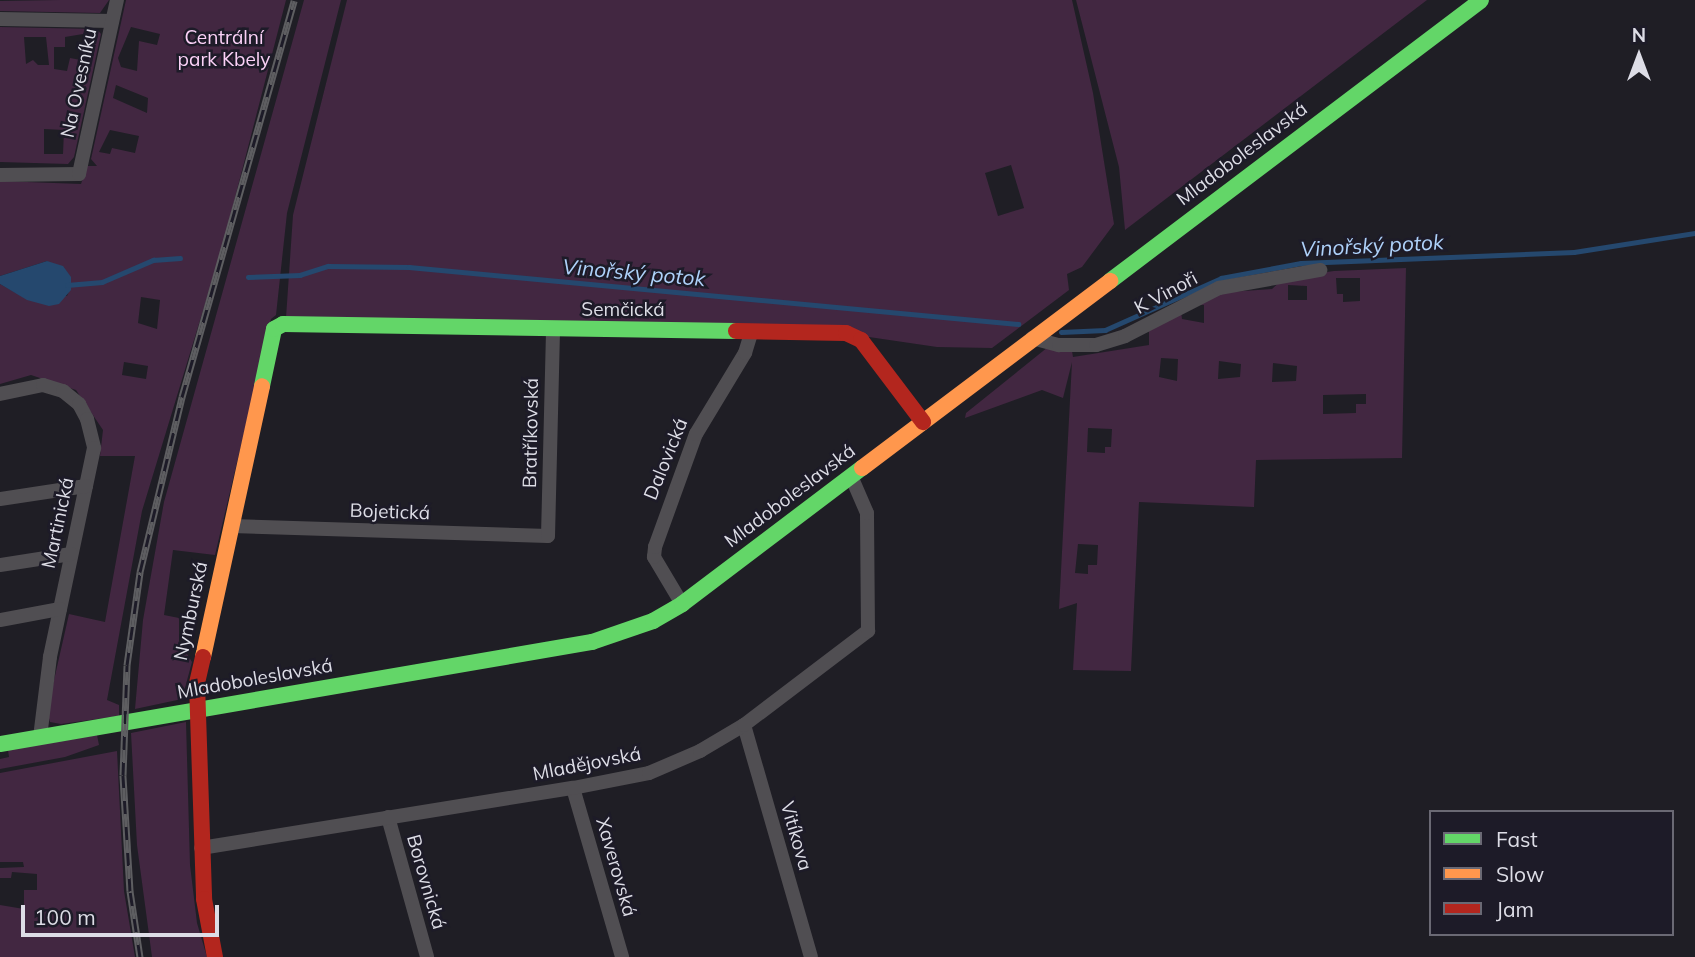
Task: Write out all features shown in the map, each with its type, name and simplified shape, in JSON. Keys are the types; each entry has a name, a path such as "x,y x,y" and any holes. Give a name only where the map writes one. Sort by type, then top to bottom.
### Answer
{"main road":[{"name":"Mladoboleslavská","path":"0,744 600,641 632,631 682,604 1481,0"},
{"name":"Semčická","path":"280,324 854,335 923,422"},
{"name":"Nymburská","path":"215,957 204,900 201,848 199,671 274,329 280,324"}],"street":[{"name":"Na Ovesníku","path":"0,175 79,174 117,0"},
{"path":"0,19 112,21"},
{"name":"K Vinoři","path":"1032,338 1059,345 1096,345 1125,336 1219,288 1320,270"},
{"name":"Bratříkovská","path":"548,536 553,331"},
{"name":"Dalovická","path":"682,604 653,557 668,502 696,434 744,354 751,333"},
{"name":"Martinická","path":"0,394 43,385 63,391 79,404 94,448 60,609 40,737"},
{"name":"Mladějovská","path":"201,848 573,788 649,773 744,725 868,631 867,513 851,476"},
{"path":"0,499 86,486"},
{"name":"Bojetická","path":"231,526 548,536"},
{"path":"0,565 71,554"},
{"path":"0,620 60,609"},
{"name":"Vitíkova","path":"744,725 811,957"},
{"name":"Xaverovská","path":"573,788 622,957"},
{"name":"Borovnická","path":"388,817 428,957"}],"green space":[{"path":"109,0 100,13 0,11 0,1"},
{"name":"Centrální park Kbely","path":"126,0 286,0 222,248 142,511 107,700 119,705 119,716 61,724 50,722 47,711 69,614 105,622 135,456 100,456 103,430 76,390 31,375 0,384 0,284 16,293 67,296 72,285 47,261 0,276 0,181 81,184 87,166 97,166 91,159","holes":["131,27 160,34 157,45 139,41 137,71 121,67 118,58","116,85 148,98 147,113 113,98","110,130 139,136 135,153 112,148 110,154 99,152","141,297 160,300 157,329 138,323","124,362 148,366 146,379 122,375"]},
{"path":"304,0 341,0 287,213 276,315 271,319 215,555 173,550 164,615 179,618 179,641 192,662 182,699 135,709 143,620 164,502"},
{"path":"347,0 1072,0 1093,93 1114,224 1082,267 1067,274 1069,290 992,348 937,347 869,337 286,318 293,215","holes":["1011,165 1024,208 998,216 985,173"]},
{"path":"1076,0 1427,0 1125,230 1119,167"},
{"path":"0,27 97,29 101,34 74,157 68,164 0,162","holes":["83,34 90,41 86,61 70,58 67,71 54,69 54,47 65,47 65,37","24,37 46,37 49,65 38,65 33,60 26,64","44,129 64,130 63,154 44,154"]},
{"path":"1406,268 1402,458 1256,460 1254,507 1139,502 1131,671 1073,670 1077,603 1059,609 1072,362 1063,398 1042,390 965,418 966,413 1048,347 1072,351 1073,357 1149,345 1149,328 1181,311 1182,319 1204,323 1204,305 1194,304 1215,293 1272,289 1284,278 1334,271","holes":["1336,278 1360,278 1360,301 1343,302 1343,294 1337,294","1288,285 1307,286 1307,300 1288,300","1161,358 1178,359 1177,381 1159,377","1219,361 1241,364 1240,377 1218,379","1273,363 1297,366 1296,381 1272,382","1366,394 1366,404 1356,404 1356,413 1323,414 1323,395","1088,428 1112,429 1111,447 1105,447 1105,453 1087,452","1078,544 1098,545 1097,565 1088,565 1088,574 1075,573"]},
{"path":"186,722 190,865 197,923 207,957 152,957 137,845 131,733"},
{"path":"97,735 99,745 65,757 0,769 0,759 9,757 8,750"},
{"path":"117,751 124,891 135,957 0,957 0,905 24,909 24,890 37,890 37,874 12,872 11,878 0,878 0,868 24,867 23,862 0,862 0,773"}],"water":[{"path":"47,261 63,266 71,277 71,290 59,304 49,306 27,300 0,284 0,276"}],"waterway":[{"name":"Vinořský potok","path":"1061,332 1105,330 1221,278 1301,263 1574,252 1695,233"},
{"name":"Vinořský potok","path":"67,285 102,282 153,260 180,258"},
{"name":"Vinořský potok","path":"248,277 300,275 328,266 409,267 1018,324"}],"railway":[{"path":"140,957 130,891 123,775 127,665 140,572 182,397 294,0"}],"traffic: fast":[{"path":"1110,281 1481,0"},
{"path":"262,386 274,329 283,324 736,331"},
{"path":"0,744 592,642 653,621 682,604 862,468"}],"traffic: slow":[{"path":"862,468 1110,281"},
{"path":"203,657 262,386"}],"traffic: jam":[{"path":"736,331 846,333 861,340 923,422"},
{"path":"203,657 197,684 204,899 215,957"}]}
